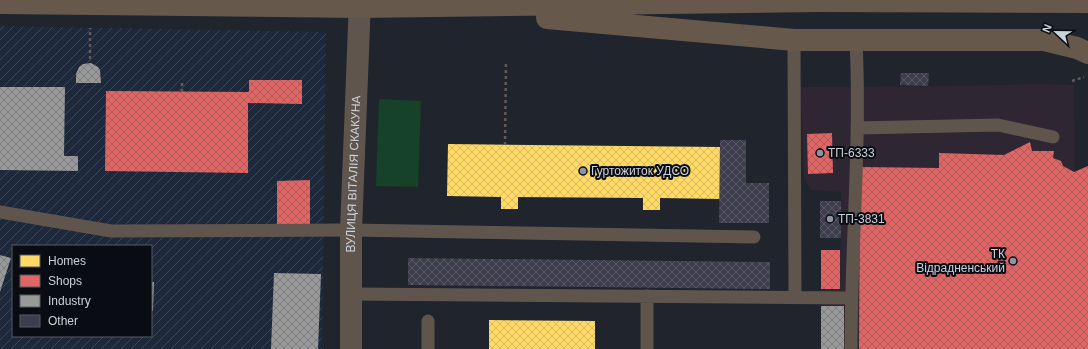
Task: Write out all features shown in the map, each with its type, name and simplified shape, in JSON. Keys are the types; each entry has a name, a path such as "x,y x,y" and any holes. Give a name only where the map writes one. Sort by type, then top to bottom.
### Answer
{"main road":[{"path":"0,2 90,4 360,4 479,6 817,1 1088,2"},
{"path":"479,6 522,16 794,40 1044,40 1077,48 1088,53"}],"street":[{"name":"ВУЛИЦЯ ВІТАЛІЯ СКАКУНА","path":"351,349 351,230 360,4"}],"lane":[{"path":"794,40 795,298"},
{"path":"851,349 851,298 857,128 856,40"},
{"path":"857,128 998,125 1053,137"},
{"path":"0,212 111,231 351,230 754,237"},
{"path":"351,294 851,298"},
{"path":"647,296 647,349"},
{"path":"428,321 428,349"}],"path":[{"path":"90,4 90,59"},
{"path":"505,145 506,62"},
{"path":"1072,81 1088,75"},
{"path":"182,80 182,92"}],"shaded area":[{"path":"0,26 326,32 322,349 0,349"},
{"path":"1034,84 1074,85 1075,172 1088,166 1088,349 821,349 821,250 841,250 841,192 811,190 804,177 801,87"}],"green space":[{"path":"379,99 421,101 418,187 376,186"}],"building: Homes":[{"name":"Гуртожиток УДСО","path":"448,144 720,147 720,199 660,198 660,210 643,210 643,198 518,197 518,209 501,209 501,197 447,196"},
{"path":"489,320 595,321 595,349 489,349"}],"building: Shops":[{"path":"249,80 302,80 302,104 248,103 248,173 105,171 106,91 249,92"},
{"name":"ТП-6333","path":"832,133 833,173 808,174 807,134"},
{"name":"ТК Відрадненський","path":"1030,142 1032,151 1054,151 1053,158 1061,161 1063,166 1074,172 1088,166 1088,349 859,349 860,167 939,168 939,153 1004,155"},
{"path":"310,180 310,224 277,224 277,181"},
{"path":"821,250 840,250 840,289 821,289"}],"building: Industry":[{"path":"91,63 100,70 101,83 76,83 76,74 79,67 83,64"},
{"path":"0,87 65,87 64,156 78,156 78,171 0,170"},
{"path":"0,255 11,258 0,292"},
{"path":"274,273 321,274 318,349 271,349"},
{"path":"152,282 154,282 153,311"},
{"path":"821,306 844,306 844,349 821,349"}],"building: Other":[{"path":"901,73 929,73 928,86 900,85"},
{"path":"720,140 746,140 746,183 769,183 769,223 719,223"},
{"name":"ТП-3831","path":"820,201 841,201 841,238 820,238"},
{"path":"408,258 770,262 770,289 408,285"}],"place":[{"name":"ТП-6333","path":"820,153"},
{"name":"Гуртожиток УДСО","path":"583,171"},
{"name":"ТП-3831","path":"830,219"},
{"name":"ТК Відрадненський","path":"1013,261"}]}
